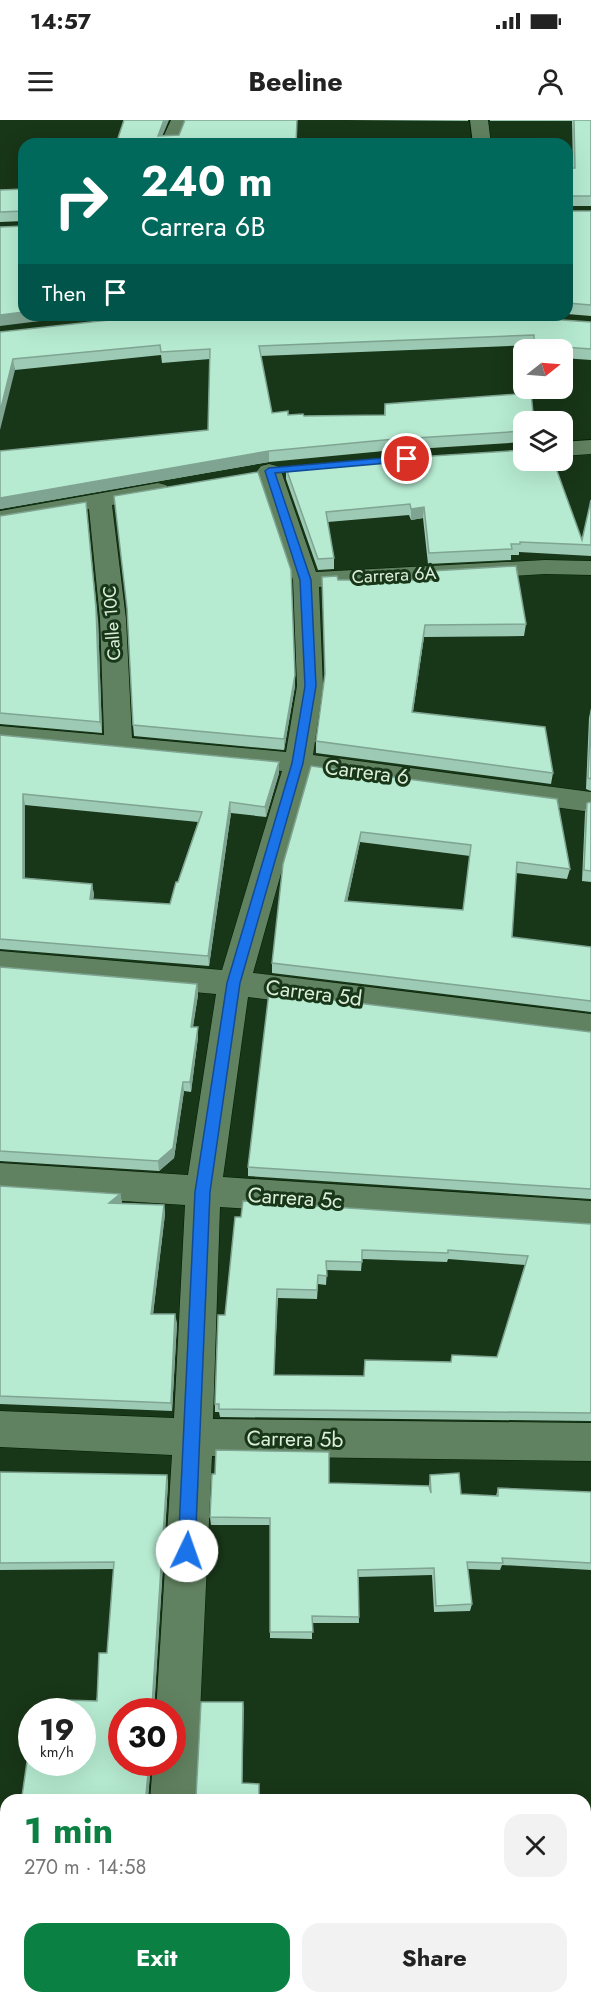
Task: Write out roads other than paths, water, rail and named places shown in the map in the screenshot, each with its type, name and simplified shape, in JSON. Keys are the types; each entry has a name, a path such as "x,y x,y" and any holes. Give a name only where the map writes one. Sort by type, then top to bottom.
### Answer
{"street":[{"path":"172,138 180,120"},
{"path":"479,120 481,138"},
{"path":"573,448 591,447"},
{"path":"173,1794 193,1437 203,1192 234,983 298,763 310,686 306,580 270,471"},
{"path":"0,518 179,486"},
{"name":"Calle 10C","path":"100,500 113,619 118,746"},
{"name":"Carrera 6A","path":"306,580 545,567 591,568"},
{"name":"Carrera 6","path":"0,735 298,763 591,802"},
{"name":"Carrera 5d","path":"0,963 234,983 591,1027"},
{"name":"Carrera 5c","path":"0,1179 591,1216"},
{"name":"Carrera 5b","path":"0,1430 193,1437 591,1442"}]}
